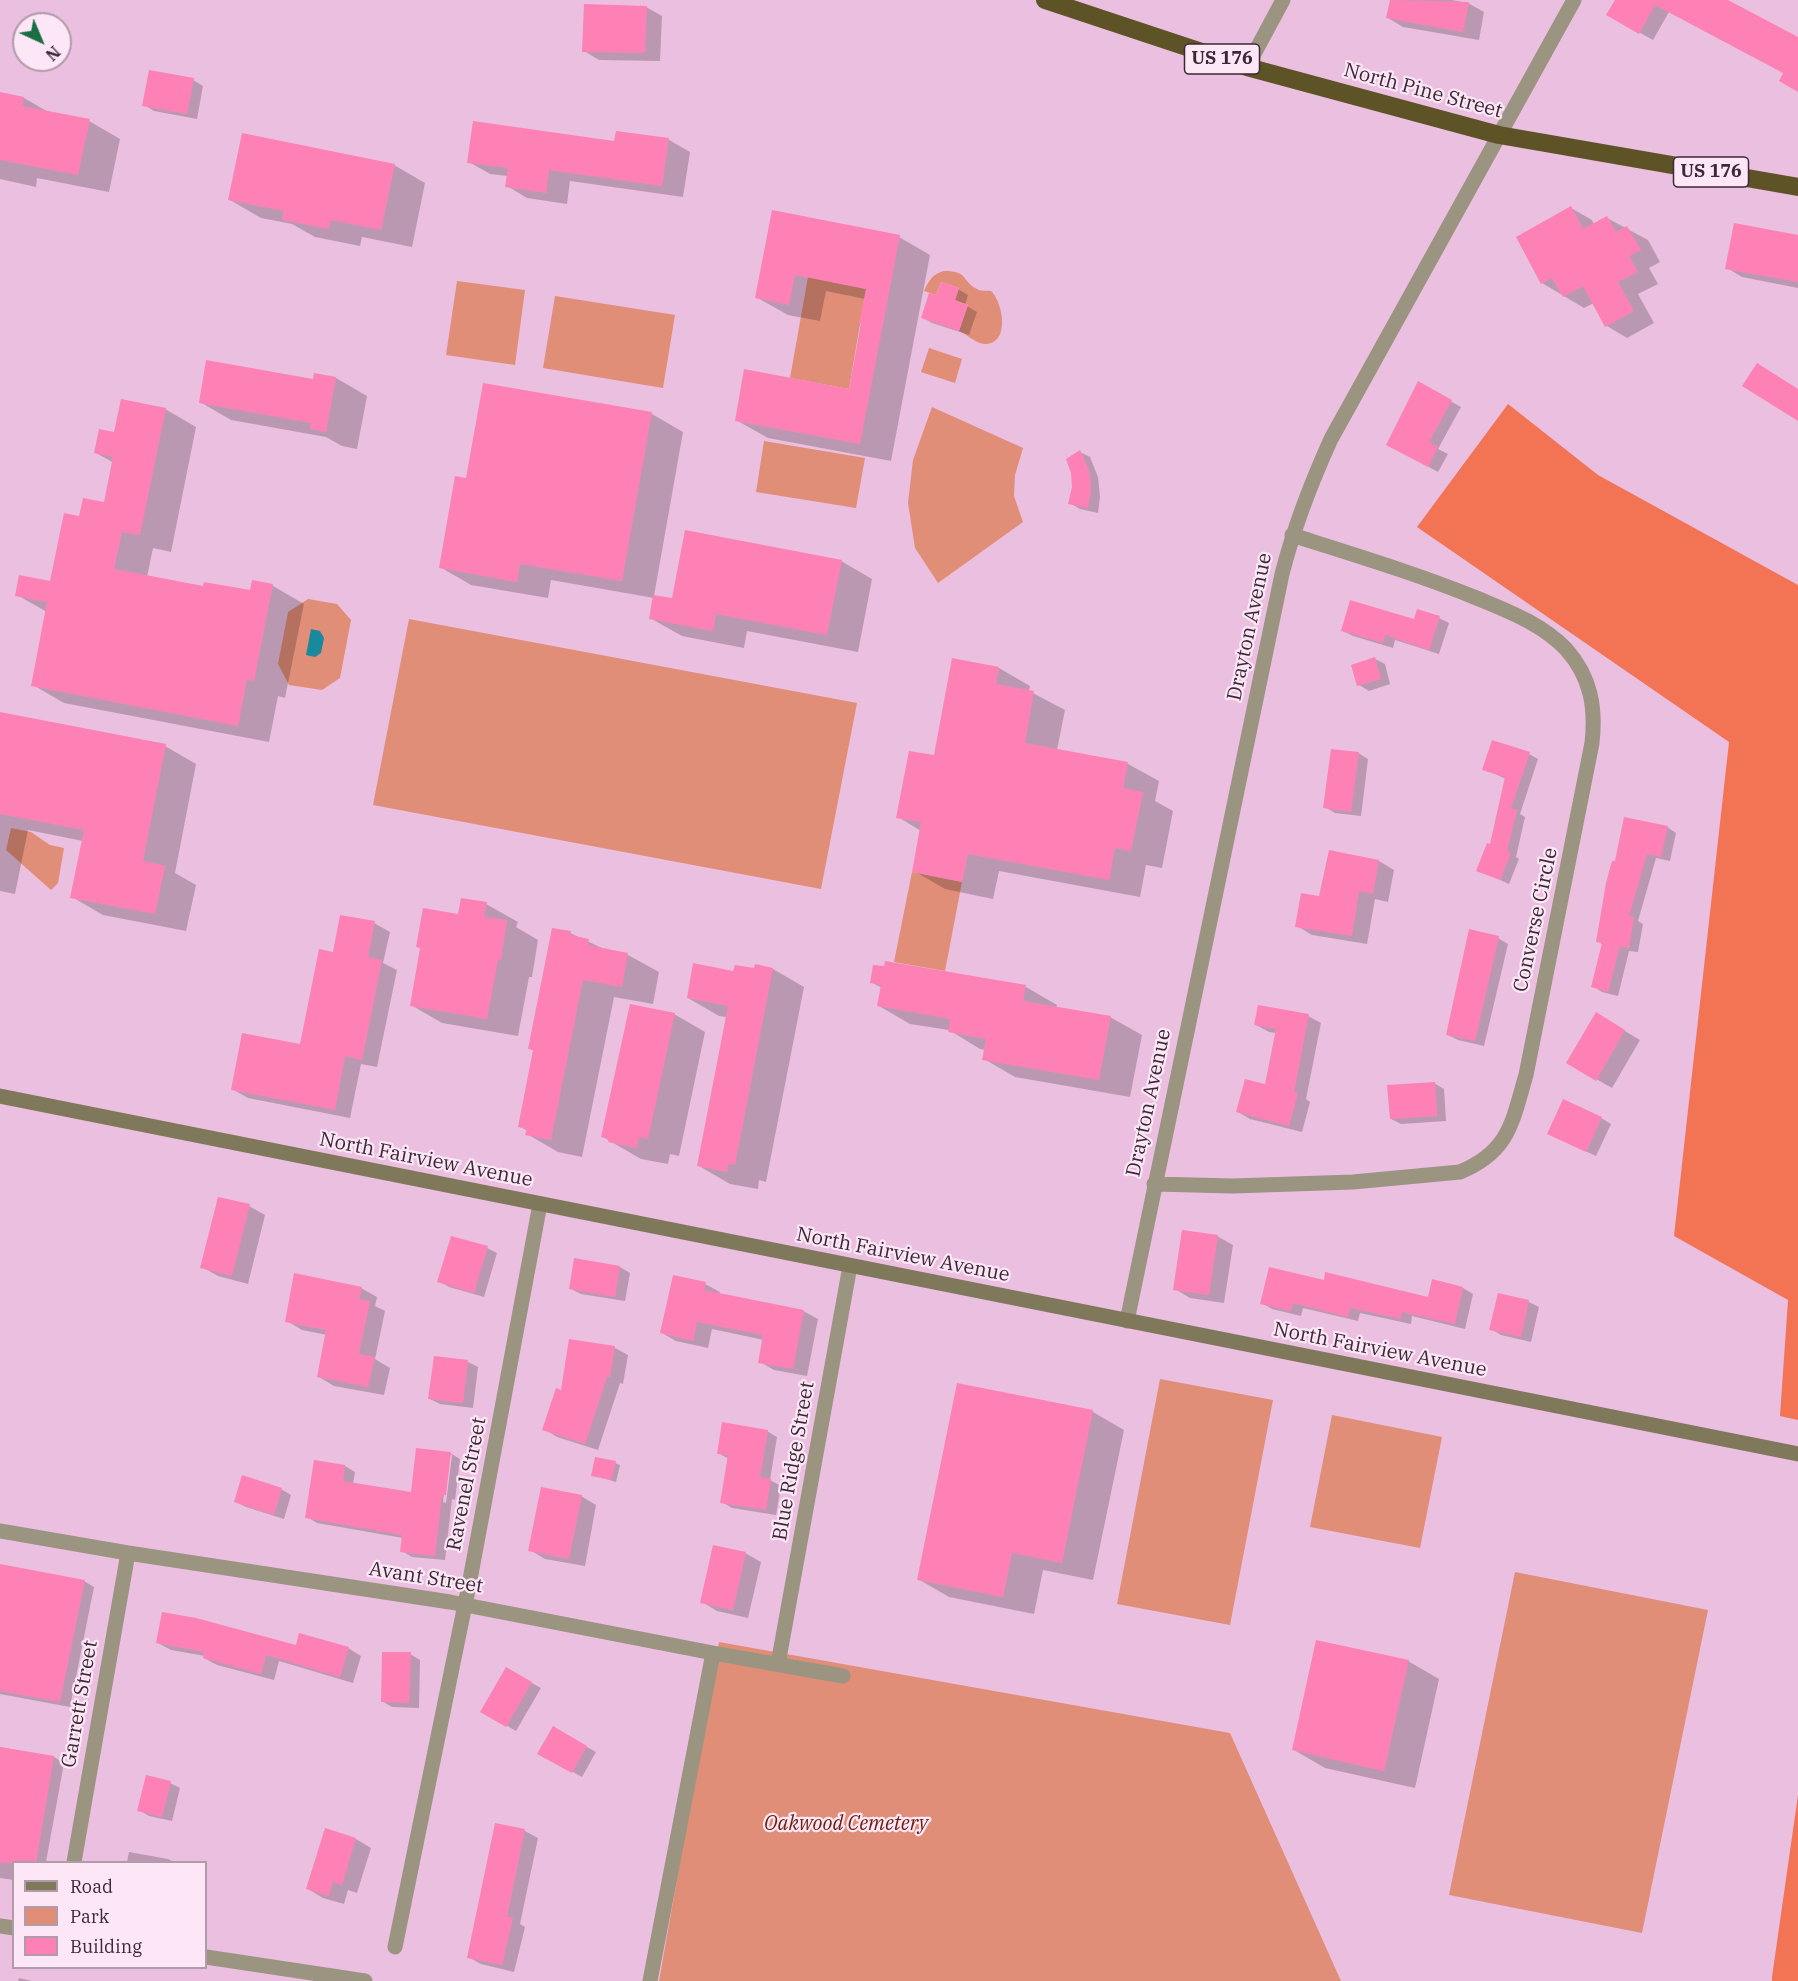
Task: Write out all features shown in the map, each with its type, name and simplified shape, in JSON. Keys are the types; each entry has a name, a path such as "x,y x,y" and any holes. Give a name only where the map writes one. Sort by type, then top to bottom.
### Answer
{"highway":[{"name":"North Pine Street","path":"1045,0 1247,67 1499,135 1798,187"}],"street":[{"path":"1247,67 1283,0"},
{"name":"Drayton Avenue","path":"1127,1321 1292,535 1309,486 1331,439 1574,0"},
{"name":"Converse Circle","path":"1154,1184 1233,1186 1353,1182 1460,1172 1490,1155 1502,1142 1510,1128 1526,1075 1592,743 1595,719 1592,696 1567,650 1548,632 1525,619 1428,578 1292,535"},
{"name":"North Fairview Avenue","path":"0,1096 1798,1454"},
{"name":"Ravenel Street","path":"395,1947 464,1605 540,1204"},
{"name":"Blue Ridge Street","path":"778,1664 850,1266"},
{"name":"Avant Street","path":"0,1531 464,1605 843,1676"},
{"name":"Garrett Street","path":"74,1861 128,1553"},
{"path":"651,1981 713,1653"},
{"path":"207,1957 365,1981"}],"green space":[{"path":"944,271 957,273 972,286 991,291 995,296 1002,322 998,338 993,342 984,344 959,331 968,305 955,300 959,288 941,282 936,295 924,291 934,276"},
{"path":"808,277 866,289 849,389 790,378"},
{"path":"457,281 525,290 515,365 446,355"},
{"path":"555,296 675,315 663,388 543,368"},
{"path":"929,348 962,359 955,383 921,372"},
{"path":"932,407 1023,448 1015,475 1014,496 1023,522 938,583 915,548 908,503 913,460"},
{"path":"764,441 865,458 856,508 756,492"},
{"path":"308,599 337,604 351,620 340,678 322,690 289,685 278,664 288,612"},
{"path":"409,619 857,703 821,889 373,805"},
{"path":"11,828 31,832 50,845 64,848 58,883 51,890 6,850"},
{"path":"912,872 962,882 945,971 894,962"},
{"path":"1160,1379 1273,1400 1230,1625 1117,1604"},
{"path":"1332,1415 1442,1437 1420,1548 1310,1527"},
{"path":"1515,1572 1708,1610 1642,1933 1449,1895"},
{"name":"Oakwood Cemetery","path":"719,1642 1230,1733 1341,1981 659,1981"}],"shaded area":[{"path":"1508,404 1598,475 1798,585 1798,1420 1780,1416 1788,1300 1674,1236 1729,742 1417,527"},
{"path":"1798,1795 1798,1981 1772,1981 1772,1977"}],"water":[{"path":"311,629 320,631 324,638 321,653 315,657 306,655"}],"building":[{"path":"1390,0 1469,2 1463,32 1386,18"},
{"path":"1615,0 1728,0 1798,37 1798,92 1779,81 1783,73 1655,5 1639,34 1606,15"},
{"path":"584,4 647,6 645,53 582,52"},
{"path":"149,70 194,78 187,114 142,106"},
{"path":"0,92 24,97 22,106 90,119 78,175 0,160"},
{"path":"473,121 614,141 616,131 669,138 662,186 549,170 546,193 505,187 508,168 467,163"},
{"path":"242,133 395,164 381,230 331,220 329,229 282,220 284,211 228,200"},
{"path":"1571,206 1583,229 1607,216 1616,232 1627,226 1641,250 1629,256 1638,272 1618,282 1634,311 1605,327 1583,286 1563,297 1552,278 1541,284 1516,237"},
{"path":"772,210 900,235 860,444 735,421 744,369 849,389 861,324 859,324 866,289 795,275 789,305 755,298"},
{"path":"1734,223 1798,235 1798,282 1725,269"},
{"path":"941,282 959,288 955,300 968,305 959,331 921,318 929,293 936,295"},
{"path":"206,360 313,379 314,373 336,377 326,432 310,429 311,423 199,403"},
{"path":"1757,363 1798,389 1798,421 1742,386"},
{"path":"1418,381 1452,400 1429,442 1438,447 1428,467 1386,445"},
{"path":"483,383 652,412 622,581 520,564 517,582 439,568 455,476 466,478"},
{"path":"121,399 166,408 140,535 122,532 114,569 203,586 204,582 250,590 252,580 273,584 254,681 247,679 238,726 31,686 47,602 15,596 19,575 50,581 64,513 79,516 83,498 104,502 113,457 94,453 99,429 114,432"},
{"path":"1080,450 1089,470 1091,490 1088,508 1068,504 1072,487 1071,473 1066,459"},
{"path":"685,530 842,560 827,635 716,614 713,631 649,619 653,595 672,598"},
{"path":"1350,600 1414,619 1417,609 1440,616 1429,650 1385,635 1383,643 1341,631"},
{"path":"1375,657 1381,679 1357,686 1351,665"},
{"path":"952,658 999,667 996,684 1034,691 1025,743 1128,762 1123,788 1143,792 1131,851 1115,848 1109,880 968,854 962,882 912,872 921,822 896,818 909,751 934,755"},
{"path":"0,712 166,744 143,861 165,866 155,914 70,898 84,830 0,814"},
{"path":"1492,740 1530,752 1511,808 1517,810 1507,851 1511,853 1500,880 1476,871 1487,843 1490,844 1505,777 1482,770"},
{"path":"1331,749 1359,752 1351,812 1323,808"},
{"path":"1624,817 1668,826 1661,857 1647,854 1629,916 1634,917 1629,948 1620,946 1608,992 1591,987 1602,943 1596,942 1606,883 1612,861 1615,861"},
{"path":"1329,850 1379,860 1373,894 1359,891 1352,936 1295,927 1301,893 1319,896"},
{"path":"461,898 487,902 484,917 507,920 501,960 498,960 487,1019 410,1006 420,948 416,947 423,908 458,914"},
{"path":"340,915 375,921 368,957 382,960 362,1060 345,1056 335,1110 231,1090 242,1033 300,1044 319,949 333,952"},
{"path":"552,928 571,931 570,935 589,939 588,945 628,953 622,987 583,980 551,1140 525,1135 527,1129 518,1127 533,1050 528,1049"},
{"path":"1469,929 1499,936 1475,1041 1446,1035"},
{"path":"885,961 1026,985 1023,1001 1111,1016 1099,1080 982,1060 986,1039 948,1032 950,1019 877,1006 881,985 870,983 873,965 884,966"},
{"path":"693,963 733,971 735,965 754,968 755,964 773,968 735,1165 728,1164 727,1172 697,1166 728,1006 687,998"},
{"path":"630,1004 675,1013 648,1139 639,1137 637,1148 608,1142 609,1139 601,1137"},
{"path":"1258,1005 1309,1014 1294,1092 1298,1093 1289,1126 1236,1112 1245,1079 1265,1084 1276,1029 1254,1025"},
{"path":"1596,1012 1625,1030 1596,1081 1566,1063"},
{"path":"1435,1082 1437,1116 1390,1119 1387,1085"},
{"path":"1563,1099 1602,1117 1586,1152 1547,1134"},
{"path":"218,1197 250,1204 232,1276 200,1268"},
{"path":"1182,1230 1218,1235 1209,1295 1173,1290"},
{"path":"451,1236 488,1246 474,1293 437,1282"},
{"path":"574,1258 620,1266 615,1297 569,1289"},
{"path":"1269,1267 1324,1280 1325,1272 1428,1297 1432,1279 1463,1287 1455,1324 1402,1312 1401,1319 1350,1308 1348,1317 1293,1303 1291,1311 1260,1304"},
{"path":"294,1273 362,1287 359,1299 370,1301 359,1354 375,1357 368,1387 317,1377 326,1330 285,1322"},
{"path":"673,1275 706,1282 704,1290 804,1310 793,1369 758,1363 763,1335 697,1322 693,1341 660,1333"},
{"path":"1498,1293 1529,1300 1521,1337 1489,1330"},
{"path":"569,1339 615,1346 610,1377 607,1377 585,1444 542,1430 556,1388 561,1390"},
{"path":"434,1356 468,1360 463,1403 428,1399"},
{"path":"957,1383 1093,1410 1062,1563 1012,1553 1003,1597 917,1580"},
{"path":"722,1422 768,1430 760,1477 771,1479 766,1510 720,1503 728,1455 717,1454"},
{"path":"416,1448 451,1452 446,1495 442,1495 435,1556 400,1552 402,1535 305,1518 314,1460 345,1465 343,1481 411,1492"},
{"path":"595,1457 616,1461 611,1480 591,1476"},
{"path":"242,1475 282,1488 274,1515 234,1502"},
{"path":"541,1487 582,1495 569,1559 528,1551"},
{"path":"713,1545 746,1552 733,1610 700,1603"},
{"path":"0,1564 85,1580 60,1702 0,1691"},
{"path":"162,1612 196,1618 296,1645 299,1633 349,1647 340,1677 266,1655 261,1674 203,1658 204,1652 156,1643"},
{"path":"1316,1640 1409,1660 1384,1771 1292,1750"},
{"path":"382,1652 411,1652 409,1703 381,1702"},
{"path":"506,1667 532,1682 506,1727 480,1712"},
{"path":"553,1726 587,1746 572,1773 537,1754"},
{"path":"0,1747 54,1756 36,1861 0,1863"},
{"path":"146,1775 171,1781 162,1817 137,1811"},
{"path":"495,1823 525,1829 507,1917 513,1918 502,1965 467,1958"},
{"path":"325,1828 356,1838 342,1885 333,1882 329,1896 306,1889"}]}
